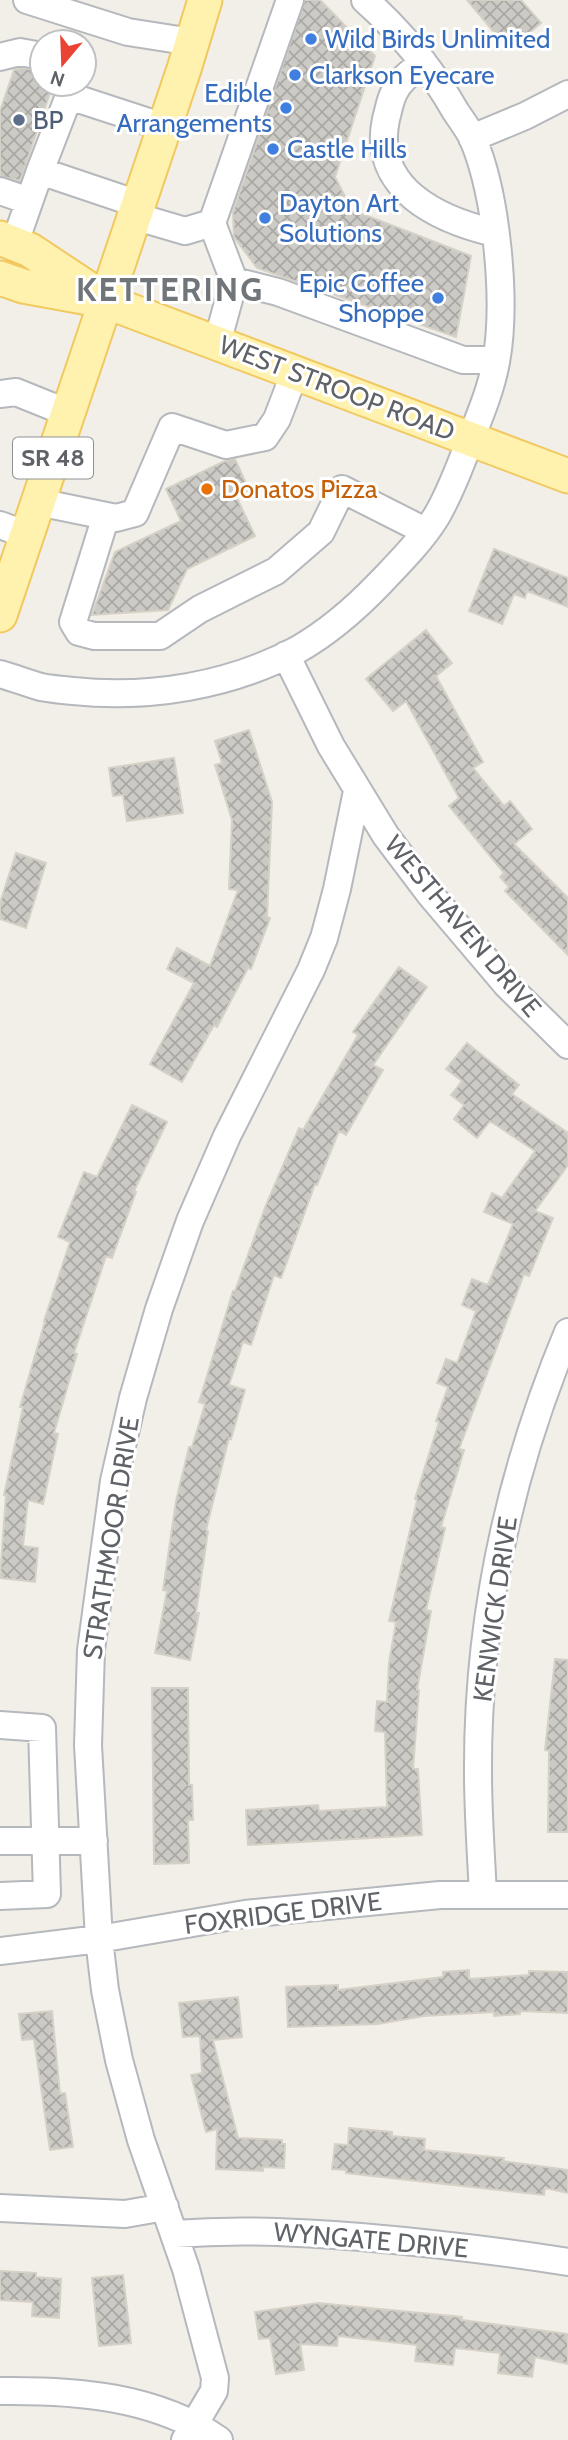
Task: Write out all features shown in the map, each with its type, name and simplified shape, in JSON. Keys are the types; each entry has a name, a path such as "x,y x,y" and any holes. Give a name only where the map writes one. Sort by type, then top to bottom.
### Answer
{"main road":[{"name":"SR 48","path":"0,615 13,530 38,502 205,0"},
{"path":"12,234 105,301"},
{"path":"1,281 105,301"},
{"name":"WEST STROOP ROAD","path":"105,301 568,476"}],"street":[{"path":"27,0 128,32 192,42"},
{"path":"217,343 234,281 212,223 290,0"},
{"path":"0,674 43,688 103,694 147,694 184,689 235,675 286,654 328,629 368,596 404,558 435,518 454,484 487,398 496,360 500,317 499,264 492,211 472,138 441,86 409,45 365,0"},
{"path":"0,57 20,52 28,54"},
{"path":"423,62 396,87 390,101 382,138 386,161 401,186 424,205 461,225 495,233"},
{"path":"472,138 568,94"},
{"path":"12,234 29,201 67,98"},
{"path":"90,98 164,127"},
{"path":"40,171 185,231 212,223"},
{"path":"0,191 29,201"},
{"path":"234,281 278,292 463,360 496,360"},
{"path":"38,502 116,518 135,513 172,427 226,445 265,437 277,419 295,372"},
{"path":"0,394 16,392 68,413"},
{"path":"106,516 73,622 79,632 94,636 160,636 200,609 276,571 321,532 342,489 425,531"},
{"name":"WESTHAVEN DRIVE","path":"286,654 331,746 357,791 429,893 507,985 568,1045"},
{"name":"STRATHMOOR DRIVE","path":"190,2432 214,2391 215,2378 174,2234 141,2140 119,2060 105,1990 99,1939 88,1745 92,1650 114,1481 133,1398 159,1309 190,1221 227,1136 311,970 324,938 357,791"},
{"name":"KENWICK DRIVE","path":"483,1895 478,1773 480,1696 488,1614 504,1528 523,1456 568,1332"},
{"path":"0,1726 42,1728 47,1894 0,1896"},
{"path":"0,1841 94,1840"},
{"name":"FOXRIDGE DRIVE","path":"0,1951 99,1939 245,1914 440,1895 568,1895"},
{"path":"0,2208 125,2214 165,2207"},
{"name":"WYNGATE DRIVE","path":"174,2234 267,2230 422,2242 568,2262"},
{"path":"0,2391 80,2392 127,2401 190,2432 219,2440"}],"building":[{"path":"305,0 320,0 375,56 335,177 352,210 471,256 456,337 257,268 234,237 233,212"},
{"path":"467,0 521,0 541,23 509,50"},
{"path":"28,69 28,98 48,98 20,181 0,176 0,111 14,70"},
{"path":"235,459 249,490 236,496 255,536 187,569 168,610 92,615 115,552 181,521 166,489 227,460"},
{"path":"494,549 568,578 568,607 527,591 525,598 514,594 502,624 469,611"},
{"path":"426,630 452,663 436,676 483,762 473,768 504,806 510,801 532,829 514,844 568,898 568,955 505,891 509,887 500,877 504,873 449,806 459,798 406,701 393,711 366,679"},
{"path":"249,730 272,802 267,917 270,918 251,969 248,968 217,1027 214,1025 182,1082 150,1064 194,983 167,969 177,948 210,966 238,890 229,889 232,820 215,765 222,763 215,741"},
{"path":"174,758 183,813 127,821 123,795 113,796 109,768"},
{"path":"16,853 46,863 26,928 0,919 0,903"},
{"path":"399,967 427,987 373,1065 383,1070 346,1135 339,1131 317,1185 315,1184 281,1278 274,1275 251,1345 243,1342 229,1385 245,1390 231,1439 229,1438 206,1530 208,1531 196,1613 199,1613 190,1660 155,1653 167,1591 163,1590 176,1501 189,1447 192,1447 205,1404 199,1402 233,1291 299,1128 303,1130 358,1035 353,1032"},
{"path":"467,1043 519,1085 512,1094 568,1133 568,1165 535,1211 553,1218 529,1276 524,1274 459,1449 464,1450 441,1527 445,1528 426,1610 431,1611 417,1690 413,1769 418,1769 422,1835 248,1845 246,1810 318,1805 319,1811 387,1807 385,1732 375,1731 377,1701 387,1702 389,1662 396,1622 389,1621 417,1500 415,1499 448,1387 437,1383 446,1359 457,1363 476,1311 462,1305 472,1279 488,1285 513,1224 484,1212 492,1193 502,1198 535,1151 490,1121 477,1138 454,1119 464,1105 451,1095 462,1081 446,1069"},
{"path":"132,1105 167,1122 134,1191 136,1192 112,1258 106,1256 74,1353 77,1354 54,1433 58,1434 43,1504 28,1500 23,1546 38,1548 35,1582 0,1578 4,1495 23,1407 20,1407 70,1242 58,1237 84,1172 97,1177"},
{"path":"555,1659 568,1660 568,1832 548,1832 549,1751 545,1750"},
{"path":"152,1688 188,1688 189,1785 192,1785 193,1820 188,1820 189,1863 154,1864"},
{"path":"469,1970 469,1979 529,1975 529,1971 568,1972 568,2013 520,2011 520,2014 494,2016 494,2012 424,2016 378,2024 288,2027 286,1987 338,1985 338,1990 443,1977 443,1972"},
{"path":"238,1997 242,2037 213,2040 238,2138 282,2140 282,2144 285,2144 284,2168 263,2167 263,2171 216,2169 217,2129 206,2132 191,2075 202,2073 200,2036 183,2037 179,2003"},
{"path":"52,2011 60,2094 65,2093 73,2147 50,2150 34,2039 22,2040 19,2014"},
{"path":"349,2128 392,2132 392,2136 425,2139 424,2150 504,2158 503,2161 568,2170 568,2193 545,2188 544,2195 346,2173 346,2170 332,2169 335,2144 348,2145"},
{"path":"0,2271 36,2273 36,2277 61,2279 59,2318 32,2316 33,2302 0,2300"},
{"path":"123,2275 131,2343 99,2346 92,2278"},
{"path":"318,2303 462,2317 462,2320 568,2334 568,2364 535,2357 532,2377 498,2373 500,2353 455,2348 453,2365 415,2361 417,2345 338,2336 337,2346 300,2344 304,2370 276,2374 270,2338 259,2339 255,2312"}],"place":[{"name":"Wild Birds Unlimited","path":"311,39"},
{"name":"Clarkson Eyecare","path":"295,75"},
{"name":"Edible Arrangements","path":"286,108"},
{"name":"BP","path":"19,120"},
{"name":"Castle Hills","path":"273,149"},
{"name":"Dayton Art Solutions","path":"265,218"},
{"name":"Epic Coffee Shoppe","path":"438,298"},
{"name":"Donatos Pizza","path":"207,489"}],"district":[{"name":"KETTERING","path":"170,289"}]}
